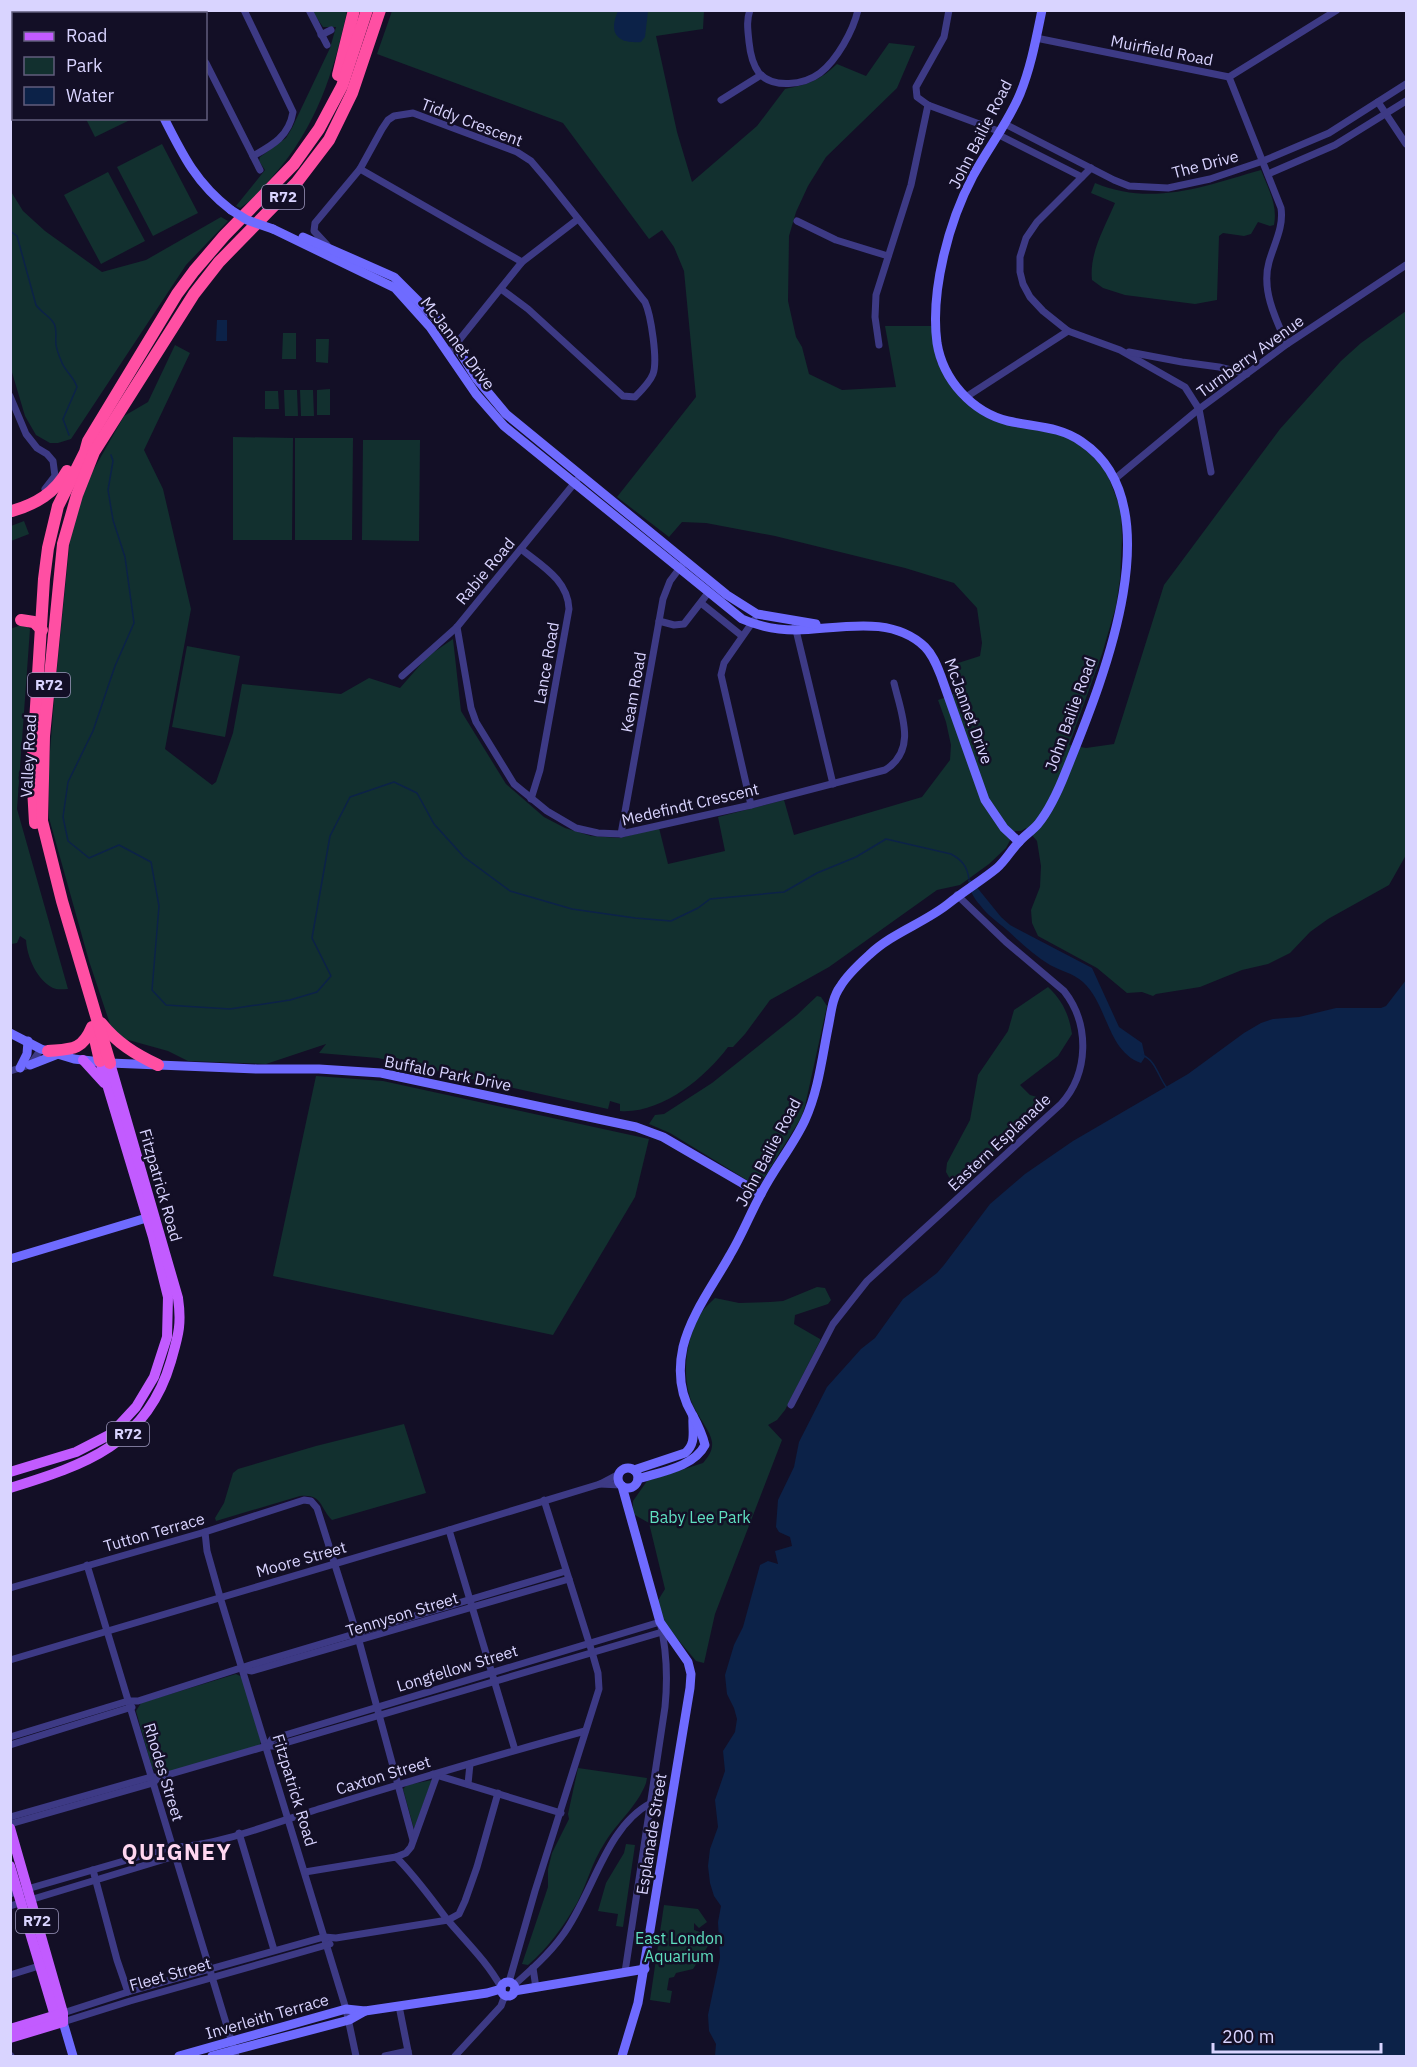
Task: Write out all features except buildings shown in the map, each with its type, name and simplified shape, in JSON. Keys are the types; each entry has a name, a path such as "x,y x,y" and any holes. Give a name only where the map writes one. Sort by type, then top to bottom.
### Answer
{"highway":[{"path":"326,116 354,10"},
{"name":"R72","path":"326,116 342,87 367,10"},
{"name":"R72","path":"367,52 380,10"},
{"path":"367,52 376,42 387,10"},
{"name":"Valley Road","path":"105,1062 42,821 44,736 63,544 94,452 194,294 219,262 312,165 341,118 367,52"},
{"name":"Valley Road","path":"94,1022 58,915 35,824 32,770 44,579 54,518 64,491 85,452 87,441 177,294 224,236 294,164 326,116"},
{"path":"11,512 37,502 60,483 87,441"},
{"path":"43,614 54,604 61,559"},
{"path":"16,622 34,622 42,630"},
{"path":"49,1052 75,1048 87,1038 94,1022 127,1049 158,1065"}],"main road":[{"path":"83,1060 108,1088"},
{"name":"Fitzpatrick Road","path":"10,1472 76,1452 111,1434 136,1407 154,1377 167,1337 168,1297 151,1216 108,1088 105,1062"},
{"name":"Fitzpatrick Road","path":"10,1488 61,1473 99,1455 132,1431 156,1400 167,1373 180,1327 181,1317 105,1062"},
{"name":"R72","path":"10,1826 20,1897 39,1966 60,2017"},
{"name":"R72","path":"10,1866 60,2017"},
{"name":"Fleet Street","path":"10,2029 60,2017"},
{"name":"Fleet Street","path":"10,2038 60,2017"}],"street":[{"path":"244,10 293,112 289,126 279,140 253,156"},
{"path":"309,10 327,45"},
{"path":"750,10 747,24 750,51 757,70 771,81 782,84 798,82 817,75 832,59 851,32 858,10"},
{"path":"950,10 944,37 916,87 919,99 928,105 1001,130 1082,177"},
{"name":"John Bailie Road","path":"636,1478 694,1459 702,1452 705,1445 699,1425 687,1403 681,1380 680,1366 684,1341 709,1289 806,1118 820,1070 834,999 839,987 879,946 948,904 1000,865 1036,826 1047,811 1060,785 1113,641 1123,593 1127,529 1126,513 1116,478 1104,461 1082,442 1054,429 997,417 986,412 966,397 946,372 938,347 936,325 938,291 945,251 973,176 1020,94 1032,57 1042,10"},
{"name":"Muirfield Road","path":"1036,38 1229,77 1337,10"},
{"path":"321,34 331,30"},
{"path":"207,65 260,170"},
{"path":"721,100 761,75"},
{"path":"1229,77 1282,214 1281,226 1269,262 1267,279 1271,304 1287,344"},
{"name":"The Drive","path":"1001,130 1129,186 1168,188 1210,179 1263,161 1329,133 1407,84"},
{"path":"1268,174 1335,145 1407,101"},
{"path":"1378,102 1407,144"},
{"path":"879,345 875,305 879,283 911,185 928,105"},
{"name":"Tiddy Crescent","path":"326,250 314,231 315,223 360,169 388,120 394,116 413,113 517,152 531,161 647,307 655,366 652,377 638,395 633,398 622,396 528,309 501,290"},
{"path":"165,120 195,176 231,210 247,220 273,230 293,233 311,240 326,250"},
{"path":"1090,168 1037,222 1026,238 1020,257 1023,284 1030,297 1043,311 1068,331 1120,350 1180,383 1190,393 1198,410 1211,472"},
{"path":"360,169 522,262"},
{"path":"448,354 522,262 578,219"},
{"path":"797,221 836,240 888,256"},
{"name":"McJannet Drive","path":"273,230 326,250 407,293 445,328 476,378 506,414 581,475 682,565 727,610 752,624 893,628 906,633 926,648 934,658 941,676 985,800 1004,828 1019,842"},
{"name":"Turnberry Avenue","path":"1116,478 1198,410 1246,374 1287,344 1407,265"},
{"name":"McJannet Drive","path":"407,293 476,394 504,426 574,484 682,565 757,614 795,626"},
{"path":"966,397 1068,331"},
{"path":"1120,350 1219,367 1246,374"},
{"path":"10,396 21,425 37,448 53,461 54,476 51,483 37,496 11,512"},
{"name":"Rabie Road","path":"402,676 457,627 581,475"},
{"name":"Lance Road","path":"522,549 553,574 563,586 569,609 540,770 531,799"},
{"name":"Keam Road","path":"621,834 666,590 682,565"},
{"path":"659,621 674,625 684,624 708,593"},
{"path":"701,603 742,636"},
{"path":"16,622 43,614"},
{"path":"751,805 721,675 724,663 757,614"},
{"path":"795,626 833,784"},
{"name":"Medefindt Crescent","path":"457,627 471,708 476,722 514,784 531,799 576,828 598,833 621,834 751,805 885,770 898,760 905,743 905,733 894,683"},
{"name":"Eastern Esplanade","path":"791,1405 833,1324 867,1281 1061,1104 1076,1084 1081,1067 1083,1041 1080,1023 1071,1000 1060,987 1006,942 961,893"},
{"name":"Buffalo Park Drive","path":"10,1033 49,1052 83,1060 257,1070 319,1069 381,1073 626,1125 663,1137 761,1194"},
{"path":"15,1070 27,1054 28,1041"},
{"path":"15,1070 30,1065 49,1052"},
{"path":"30,1065 49,1052"},
{"path":"10,1259 151,1216"},
{"name":"John Bailie Road","path":"636,1478 685,1453 692,1447 693,1416"},
{"path":"636,1478 626,1468 619,1474 660,1622 666,1650 668,1679 629,1971 639,1996"},
{"name":"Moore Street","path":"10,1660 449,1530 600,1483 619,1474"},
{"path":"622,1485 630,1488 636,1478"},
{"path":"628,1510 636,1478"},
{"name":"Moore Street","path":"600,1483 622,1485"},
{"name":"Tutton Terrace","path":"10,1588 205,1532 304,1500 311,1501 317,1508 334,1563"},
{"path":"455,2056 501,2006 599,1689 598,1673 592,1652 544,1500"},
{"path":"449,1530 515,1750"},
{"name":"Fitzpatrick Road","path":"205,1532 207,1551 220,1597 346,2009 356,2056"},
{"path":"334,1563 378,1706 413,1840"},
{"name":"Rhodes Street","path":"87,1565 234,2049"},
{"name":"Tennyson Street","path":"10,1745 250,1665 358,1637 568,1575"},
{"name":"Longfellow Street","path":"267,1746 272,1739 660,1622"},
{"name":"Esplanade Street","path":"622,2056 632,2026 645,1969 690,1688 691,1674 688,1662 660,1622"},
{"name":"Longfellow Street","path":"10,1826 160,1777 267,1746 275,1746 662,1632"},
{"name":"Tennyson Street","path":"10,1737 129,1705"},
{"name":"Caxton Street","path":"20,1897 93,1870 172,1847 189,1847 239,1833 398,1784 585,1731"},
{"path":"468,1784 470,1764"},
{"path":"305,1872 396,1857 406,1853 411,1847 435,1775 561,1813"},
{"name":"Longfellow Street","path":"10,1817 152,1780"},
{"path":"448,1920 459,1914 465,1901 498,1793"},
{"path":"507,1988 533,1968 562,1936 585,1898 622,1826 639,1810 651,1803"},
{"path":"239,1833 274,1950"},
{"name":"Caxton Street","path":"20,1897 96,1881 175,1856 189,1847"},
{"path":"396,1857 410,1870 448,1920 507,1988"},
{"path":"93,1870 128,1992"},
{"name":"Fleet Street","path":"60,2017 210,1974 274,1950 324,1937 336,1938 448,1920"},
{"name":"Fleet Street","path":"60,2017 128,1992 327,1946 336,1938"},
{"path":"10,1975 39,1966"},
{"path":"533,1968 536,1988"},
{"name":"Inverleith Terrace","path":"212,2056 346,2009 365,2011 399,2007 507,1988 536,1988 645,1969"},
{"path":"385,2056 409,2054 399,2007"},
{"name":"Inverleith Terrace","path":"179,2056 234,2049 349,2020 365,2011"},
{"path":"60,2017 73,2056"}],"green space":[{"path":"312,11 347,11 329,77 301,139 258,193 240,208 236,206 265,170 259,161 260,157 286,138 330,48 336,27 323,27"},
{"path":"392,11 704,11 703,29 656,36 677,132 692,182 757,126 785,89 813,81 837,64 866,76 889,43 915,46 897,88 826,157 808,186 796,212 789,236 788,301 796,337 802,347 809,374 842,390 896,387 885,326 932,326 937,362 961,399 973,409 1051,431 1076,441 1105,468 1121,510 1120,579 1116,606 1102,654 1069,745 1086,748 1114,744 1164,585 1280,429 1341,361 1361,343 1406,311 1406,855 1389,885 1328,919 1310,932 1290,953 1268,964 1242,970 1200,987 1153,996 1142,992 1127,993 1097,968 1038,936 1032,923 1031,910 1040,887 1041,866 1037,841 1026,828 1015,831 1006,848 989,864 960,885 937,890 829,967 770,1000 745,1034 733,1047 728,1047 695,1082 651,1107 635,1110 620,1111 620,1104 610,1101 608,1109 378,1058 319,1053 326,1044 266,1064 188,1061 168,1051 114,1036 89,961 49,818 49,764 55,688 70,539 82,490 124,416 148,402 175,345 190,353 144,450 163,489 191,609 165,749 212,785 216,782 233,733 242,684 341,694 369,678 400,688 428,656 453,639 461,711 506,784 544,817 565,828 591,836 620,838 659,828 668,864 725,851 718,817 784,800 794,835 922,797 950,760 951,745 938,700 952,695 961,687 955,664 980,656 982,643 977,608 954,583 905,568 775,536 706,523 682,522 669,537 617,497 696,397 684,271 674,247 662,230 649,239 563,123 377,54"},
{"path":"86,120 130,120 95,137"},
{"path":"162,144 198,213 153,236 117,167"},
{"path":"1261,170 1275,210 1274,225 1258,222 1251,234 1244,236 1223,233 1219,236 1217,300 1195,304 1125,295 1103,288 1092,280 1095,250 1115,203 1091,193 1095,183 1116,190 1158,194 1178,192"},
{"path":"108,172 145,241 101,264 64,195"},
{"path":"10,190 23,211 45,231 102,272 146,260 221,217 228,221 186,265 71,439 58,443 50,443 36,435 25,416 11,369"},
{"path":"283,333 296,333 296,359 282,359"},
{"path":"316,339 329,339 328,363 316,362"},
{"path":"330,389 330,415 317,415 317,390"},
{"path":"284,390 297,390 298,416 285,416"},
{"path":"300,390 313,390 314,416 301,416"},
{"path":"265,391 278,391 279,409 265,409"},
{"path":"233,437 293,438 292,540 233,540"},
{"path":"295,438 353,438 352,540 295,540"},
{"path":"363,440 420,440 419,541 362,540"},
{"path":"24,521 29,534 11,541 11,526"},
{"path":"24,624 30,629 17,809 68,989 55,989 42,980 28,954 26,940 20,936 17,943 11,944 10,629"},
{"path":"187,646 240,656 225,737 172,727"},
{"path":"1048,987 1064,1008 1072,1034 1058,1056 1020,1085 1030,1095 1037,1097 1040,1103 1039,1109 970,1174 959,1181 950,1179 946,1172 947,1163 970,1120 978,1075 1008,1031 1014,1010"},
{"path":"817,996 821,997 827,1006 805,1106 801,1118 761,1183 755,1185 670,1133 649,1124 655,1115 664,1114 712,1083 797,1015"},
{"path":"316,1076 383,1081 649,1139 635,1197 553,1335 273,1276"},
{"name":"Baby Lee Park","path":"817,1287 825,1288 831,1300 828,1304 795,1315 794,1324 820,1341 785,1410 777,1420 768,1425 782,1440 715,1614 704,1663 696,1661 664,1623 657,1602 665,1589 649,1523 633,1514 633,1501 647,1481 703,1463 711,1451 711,1438 690,1398 686,1374 691,1337 705,1308 715,1298 739,1303 783,1301"},
{"path":"404,1424 426,1493 332,1520 317,1499 300,1496 216,1521 215,1518 224,1503 233,1473 238,1469"},
{"path":"236,1674 242,1677 261,1742 259,1746 163,1775 152,1768 136,1711 141,1703"},
{"path":"578,1768 647,1778 637,1800 600,1851 581,1896 567,1920 549,1944 528,1965 522,1964 548,1887 548,1869 552,1853 569,1819 568,1814"},
{"path":"432,1780 414,1829 403,1789 407,1785"},
{"path":"626,1844 635,1845 623,1927 616,1926 618,1914 598,1911 606,1883 624,1853"},
{"name":"East London Aquarium","path":"664,1905 698,1909 707,1922 699,1928 694,1923 694,1930 700,1932 708,1946 693,1969 676,1973 674,1977 669,1978 667,1990 672,1991 670,2003 650,2000"}],"water":[{"path":"618,11 648,11 645,37 641,42 626,41 617,36 614,25"},
{"path":"217,320 227,320 227,341 216,341"},
{"path":"968,880 971,880 1010,925 1092,968 1119,1027 1142,1043 1145,1057 1141,1063 1121,1049 1098,1003 1083,982 1039,958 989,915 974,897"},
{"path":"1406,980 1406,2056 715,2056 716,2044 709,2031 708,2015 720,1958 718,1922 721,1906 714,1896 708,1866 710,1849 718,1827 715,1800 725,1771 723,1751 735,1732 737,1719 727,1694 725,1675 734,1645 743,1627 760,1565 768,1561 778,1564 775,1551 792,1546 790,1537 779,1532 776,1527 778,1500 794,1467 799,1442 827,1387 861,1349 875,1338 903,1299 937,1273 990,1204 1025,1174 1073,1141 1188,1074 1261,1023 1336,1008 1381,1008 1386,1006"}],"waterway":[{"path":"10,231 17,236 36,305 55,324 59,354 77,387 63,419 69,435"},
{"path":"111,455 113,461 108,490 113,520 125,557 134,623 115,666 93,731 68,782 63,817 68,841 89,858 119,845 151,862 159,906 152,990 166,1005 230,1009 290,1000 317,992 331,976 312,938 330,836 350,797 394,782 417,793 434,824 464,857 510,891 572,909 671,921 698,908 710,899 784,892 817,873 856,857 886,839 951,854 963,864 969,879"},
{"path":"1142,1055 1151,1061 1167,1088"}],"district":[{"name":"QUIGNEY","path":"177,1852"}]}
